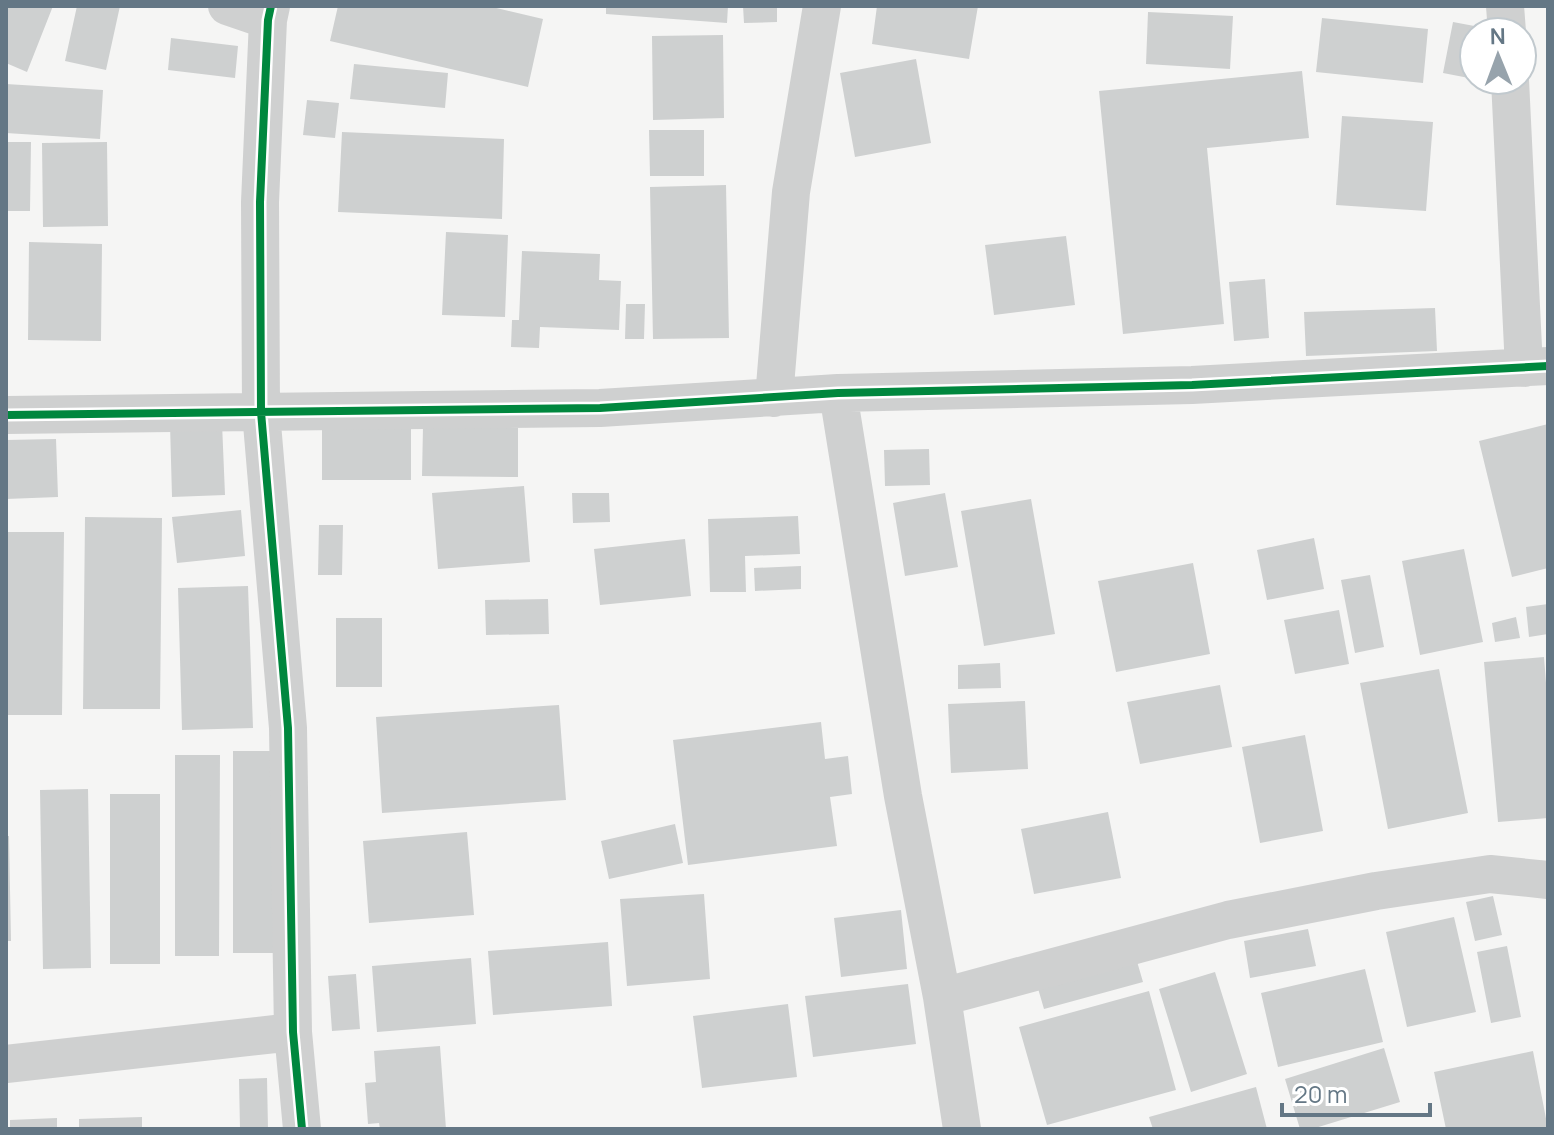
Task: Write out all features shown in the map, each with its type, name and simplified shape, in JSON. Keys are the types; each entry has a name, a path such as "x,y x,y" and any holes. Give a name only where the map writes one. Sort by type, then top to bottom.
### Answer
{"street":[{"path":"227,6 269,13 260,202 261,412 288,728 293,1032 302,1129"},
{"path":"774,398 791,192 822,6"},
{"path":"6,415 600,408 838,393 1192,385 1536,367 1511,96"},
{"path":"838,393 903,796 942,997 962,1129"},
{"path":"942,997 1228,920 1347,897 1490,874 1548,880"},
{"path":"6,1064 293,1032"}],"building":[{"path":"6,6 53,6 27,72 6,63"},
{"path":"77,6 120,6 106,70 65,61"},
{"path":"338,6 488,6 543,19 528,87 330,41"},
{"path":"606,6 728,6 727,23 606,14"},
{"path":"743,6 777,6 777,22 744,23"},
{"path":"877,6 978,6 969,59 872,44"},
{"path":"1148,12 1233,16 1230,69 1146,64"},
{"path":"1322,18 1428,29 1423,83 1316,72"},
{"path":"1453,22 1458,23 1458,76 1443,73"},
{"path":"723,35 724,118 653,120 652,36"},
{"path":"171,38 238,46 235,78 168,70"},
{"path":"916,59 931,143 855,157 840,73"},
{"path":"354,64 448,73 445,108 350,99"},
{"path":"1302,71 1309,138 1207,148 1224,324 1123,334 1099,91"},
{"path":"6,84 103,90 100,139 6,133"},
{"path":"307,100 339,103 335,138 303,135"},
{"path":"1342,116 1433,122 1426,211 1336,205"},
{"path":"649,130 704,130 704,176 650,176"},
{"path":"342,132 504,139 502,219 338,212"},
{"path":"6,142 31,142 30,211 6,211"},
{"path":"107,142 108,226 43,227 42,143"},
{"path":"726,185 729,338 653,339 650,187"},
{"path":"446,232 508,235 505,317 442,315"},
{"path":"1066,236 1075,305 994,315 985,245"},
{"path":"29,242 102,244 101,341 28,340"},
{"path":"522,251 600,254 599,280 621,281 619,330 540,327 539,348 511,347 512,320 519,320"},
{"path":"1265,279 1269,338 1234,341 1229,282"},
{"path":"626,304 645,304 644,339 625,339"},
{"path":"1435,308 1437,351 1306,356 1304,312"},
{"path":"222,423 225,495 172,497 170,424"},
{"path":"1548,424 1548,568 1512,577 1479,441"},
{"path":"423,427 518,428 518,477 422,476"},
{"path":"411,428 411,480 322,480 322,429"},
{"path":"56,439 58,497 6,499 6,440"},
{"path":"929,449 930,485 885,486 884,450"},
{"path":"524,486 530,562 438,569 432,493"},
{"path":"572,493 609,493 610,522 573,523"},
{"path":"945,493 958,567 905,576 893,503"},
{"path":"1031,499 1055,634 984,646 961,511"},
{"path":"241,510 245,556 177,563 172,517"},
{"path":"798,516 800,554 745,556 746,592 710,592 708,519"},
{"path":"85,517 162,518 160,709 83,709"},
{"path":"319,525 343,525 342,575 318,575"},
{"path":"6,532 64,532 62,715 6,715"},
{"path":"1314,538 1324,589 1267,600 1257,550"},
{"path":"685,539 691,596 600,605 594,549"},
{"path":"1464,549 1483,642 1420,655 1402,561"},
{"path":"1193,563 1210,654 1116,672 1098,581"},
{"path":"801,566 801,589 755,591 754,568"},
{"path":"1370,575 1384,647 1355,653 1341,580"},
{"path":"248,586 253,728 182,730 178,588"},
{"path":"548,599 549,634 486,635 485,600"},
{"path":"1548,604 1548,634 1529,637 1526,607"},
{"path":"1339,610 1349,664 1295,674 1284,620"},
{"path":"1516,617 1520,638 1495,642 1492,623"},
{"path":"336,618 382,618 382,687 336,687"},
{"path":"1544,657 1548,709 1548,818 1498,822 1484,662"},
{"path":"1000,663 1001,688 958,689 958,665"},
{"path":"1439,669 1468,813 1388,829 1360,683"},
{"path":"1220,685 1232,747 1140,764 1127,702"},
{"path":"1025,701 1028,769 951,773 948,704"},
{"path":"559,705 566,800 382,813 376,717"},
{"path":"821,722 825,759 848,756 852,794 830,797 837,846 688,865 673,740"},
{"path":"1305,735 1323,831 1260,843 1242,747"},
{"path":"233,751 275,751 274,953 233,953"},
{"path":"175,755 220,755 219,956 175,956"},
{"path":"88,789 91,968 43,969 40,790"},
{"path":"110,794 160,794 160,964 110,964"},
{"path":"1108,812 1121,878 1034,894 1021,829"},
{"path":"675,824 683,863 609,879 601,841"},
{"path":"467,832 474,915 369,923 363,841"},
{"path":"6,836 9,836 11,941 6,941"},
{"path":"704,894 710,979 627,986 620,899"},
{"path":"1493,896 1502,935 1475,941 1466,902"},
{"path":"901,910 907,969 841,977 834,918"},
{"path":"1454,917 1476,1012 1407,1027 1386,932"},
{"path":"1308,929 1316,966 1250,978 1244,941"},
{"path":"608,942 612,1006 493,1015 488,951"},
{"path":"1507,946 1521,1017 1491,1023 1477,952"},
{"path":"471,958 476,1024 377,1032 372,966"},
{"path":"1136,958 1143,982 1044,1009 1037,985"},
{"path":"1365,969 1383,1042 1278,1067 1261,993"},
{"path":"1215,972 1247,1074 1191,1092 1159,989"},
{"path":"356,974 360,1029 332,1031 328,976"},
{"path":"908,984 916,1044 813,1057 805,996"},
{"path":"1149,991 1176,1090 1047,1125 1019,1027"},
{"path":"788,1004 797,1077 702,1088 693,1016"},
{"path":"440,1046 446,1129 380,1129 379,1123 368,1124 365,1083 376,1082 374,1051"},
{"path":"1384,1048 1400,1102 1312,1129 1300,1129 1285,1079"},
{"path":"1533,1051 1548,1129 1446,1129 1434,1072"},
{"path":"267,1078 268,1129 240,1129 239,1079"},
{"path":"1256,1087 1267,1129 1153,1129 1149,1117"},
{"path":"142,1117 142,1129 79,1129 79,1119"},
{"path":"57,1118 57,1129 10,1129 10,1120"}],"cycle path":[{"path":"271,6 260,202 261,412 288,728 293,1032 302,1129"},
{"path":"6,415 600,408 838,393 1192,385 1548,366"}]}
